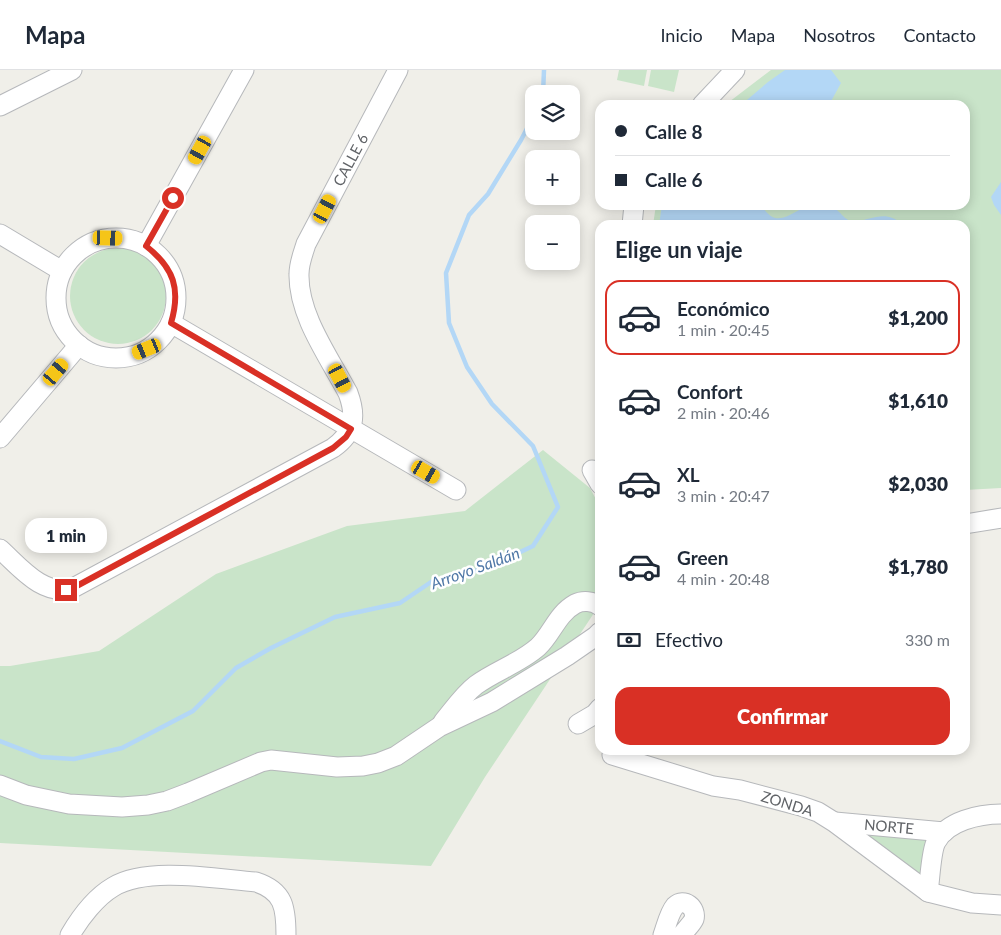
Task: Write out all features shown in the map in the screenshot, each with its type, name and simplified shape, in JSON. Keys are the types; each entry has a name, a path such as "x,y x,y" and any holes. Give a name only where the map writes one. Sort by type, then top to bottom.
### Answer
{"street":[{"path":"0,106 72,70"},
{"path":"146,246 244,70"},
{"name":"CALLE 6","path":"351,429 352,404 348,393 308,320 301,298 299,272 306,244 398,70"},
{"path":"707,100 735,70"},
{"path":"0,234 62,270"},
{"path":"108,238 128,239 146,246 160,257 170,271 175,288 176,306 171,323 161,338 147,349 130,356 112,358 95,354 79,345 68,333 60,318 56,302 57,286 62,270 74,255 90,244 108,238"},
{"path":"171,323 456,490"},
{"path":"0,438 79,345"},
{"path":"0,549 38,583 56,590 73,588 333,448 346,437 351,429"},
{"path":"970,523 1001,518"},
{"path":"439,727 476,685 536,648 550,635 558,619 576,604 583,601 595,603"},
{"path":"550,635 556,649 567,656"},
{"path":"0,784 26,795 69,804 122,807 167,801 261,762 271,760 337,767 363,766 378,763 396,756 439,727 492,702 595,637"},
{"path":"578,724 595,713"},
{"name":"ZONDA","path":"612,755 713,786 740,790 818,812 928,892 972,903 1001,905"},
{"path":"928,892 935,843 944,832 960,822 1001,814"},
{"name":"NORTE","path":"834,822 944,832"},
{"path":"70,935 90,907 112,887 142,877 170,875 256,882 269,886 276,891 282,902 286,914 286,935"},
{"path":"663,935 672,910 676,905 683,902 693,910 694,919 682,935"}],"green space":[{"path":"619,70 647,70 644,86 617,80"},
{"path":"651,70 679,70 674,92 648,86"},
{"path":"771,70 1001,70 1001,488 970,490 970,220 654,220 655,210 970,210 970,100 732,100"},
{"path":"118,248 136,251 152,262 163,278 166,296 163,314 152,330 136,341 118,344 100,341 84,330 73,314 70,296 73,278 84,262 100,251"},
{"path":"543,450 590,488 595,498 595,612 485,777 431,866 0,843 0,666 99,651 216,574 347,526 465,511"},
{"path":"859,831 929,836 923,879"}],"water":[{"path":"785,70 831,70 841,83 832,100 747,100"},
{"path":"1001,182 1001,215 991,197"},
{"path":"661,210 765,210 774,218 780,218 801,210 836,210 849,220 660,220"},
{"path":"882,216 897,220 863,220"}],"waterway":[{"name":"Arroyo Saldán","path":"543,85 544,70"},
{"name":"Arroyo Saldán","path":"0,741 41,757 74,759 122,748 193,711 236,668 271,648 335,617 400,603 434,580 452,579 495,564 533,546 558,507 533,446 492,404 467,367 449,323 446,273 469,215 488,194 525,132"}],"route":[{"path":"66,590 147,549 184,527 333,448 342,442 351,429 171,323 176,306 175,288 170,271 160,257 146,246 173,198"}]}
